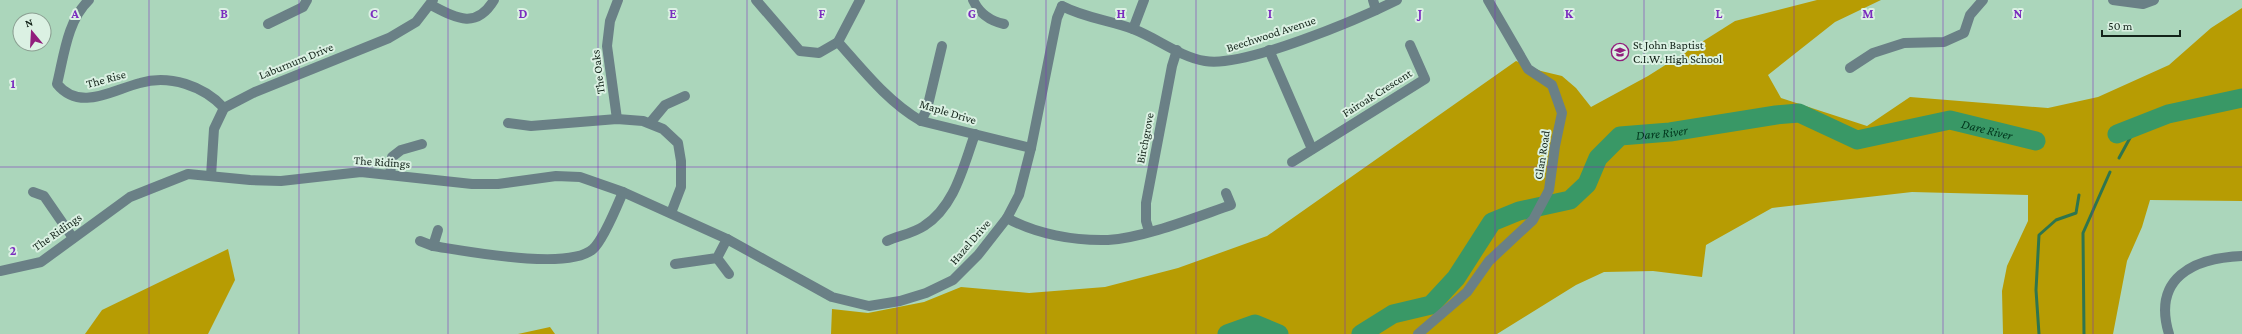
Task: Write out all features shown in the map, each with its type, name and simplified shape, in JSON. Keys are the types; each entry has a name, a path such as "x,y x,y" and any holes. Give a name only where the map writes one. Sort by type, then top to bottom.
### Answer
{"street":[{"name":"The Rise","path":"89,0 84,4 69,34 57,84 65,93 83,99 107,95 141,82 169,80 190,85 214,98 224,108"},
{"path":"268,24 303,7 308,0"},
{"path":"432,3 455,18 467,20 484,13 494,0"},
{"name":"The Oaks","path":"617,119 607,46 610,21 618,0"},
{"path":"756,0 800,51 819,53 838,42 860,0"},
{"path":"973,0 977,8 992,21 1004,24"},
{"path":"1133,29 1144,0"},
{"path":"1373,0 1376,10"},
{"name":"Beechwood Avenue","path":"1060,3 1077,14 1133,29 1203,61 1219,63 1269,50 1376,10 1397,0"},
{"name":"Glan Road","path":"1418,334 1467,292 1489,261 1533,220 1550,190 1555,146 1562,113 1552,85 1528,69 1488,0"},
{"path":"1850,68 1873,54 1904,43 1944,42 1964,33 1970,15 1983,0"},
{"path":"2113,0 2143,4 2154,0"},
{"name":"Laburnum Drive","path":"224,108 256,92 388,38 416,22 432,3"},
{"name":"Hazel Drive","path":"727,240 832,297 869,306 900,301 926,293 953,280 978,255 1007,218 1019,195 1032,148 1060,3"},
{"name":"Maple Drive","path":"838,42 891,100 907,113 921,121 1032,148"},
{"name":"Fairoak Crescent","path":"1292,162 1425,79 1410,45"},
{"path":"921,121 927,108 942,46"},
{"name":"Birchgrove","path":"1149,231 1146,221 1146,203 1172,66 1177,50"},
{"path":"1269,50 1312,149"},
{"path":"650,123 665,105 686,96"},
{"path":"211,176 214,129 224,108"},
{"path":"508,123 531,126 617,119 643,121 663,128 678,143 681,161 681,187 671,213"},
{"path":"887,241 924,227 943,209 956,188 975,134"},
{"path":"390,175 392,157 401,150 422,144"},
{"name":"The Ridings","path":"0,271 40,262 130,197 188,174 281,181 361,172 472,184 498,184 556,176 580,177 623,192 727,240"},
{"path":"33,192 44,196 73,238"},
{"path":"420,241 433,246 515,258 566,260 593,249 610,222 623,192"},
{"path":"1007,218 1021,226 1044,233 1078,238 1108,240 1149,231 1231,205 1226,193"},
{"path":"433,246 438,230"},
{"path":"717,258 727,240"},
{"path":"2169,334 2165,321 2166,298 2176,278 2191,267 2209,259 2242,256"},
{"path":"675,264 717,258"},
{"path":"717,258 730,274"}],"shaded area":[{"path":"1817,0 1881,0 1835,22 1768,75 1781,98 1867,126 1910,97 2048,108 2098,97 2169,65 2211,28 2242,8 2242,201 2150,200 2142,227 2127,261 2113,334 2003,334 2002,291 2007,266 2028,221 2028,195 1912,192 1772,208 1706,245 1702,277 1653,271 1604,272 1576,285 1497,334 831,334 832,309 868,313 924,302 961,287 1029,293 1105,287 1178,268 1267,236 1516,61 1541,71 1562,76 1576,88 1591,107 1648,76 1735,21"},
{"path":"228,249 235,280 208,334 85,334 102,310"},
{"path":"550,327 555,334 518,334"}],"waterway":[{"name":"Dare River","path":"2117,134 2168,114 2242,98"},
{"name":"Dare River","path":"1361,334 1393,314 1431,305 1456,278 1492,222 1519,211 1570,200 1587,184 1598,158 1620,136 1670,132 1776,115 1799,113 1857,140 1950,120 2036,141"},
{"path":"2119,158 2136,127"},
{"path":"2084,334 2083,233 2110,172"},
{"path":"2039,334 2036,290 2039,235 2056,220 2076,213 2079,195"},
{"name":"Dare River","path":"1227,334 1255,324 1279,334"},
{"name":"Dare River","path":"1270,330 1271,334"}],"place":[{"name":"St John Baptist C.I.W. High School","path":"1620,52"}]}
